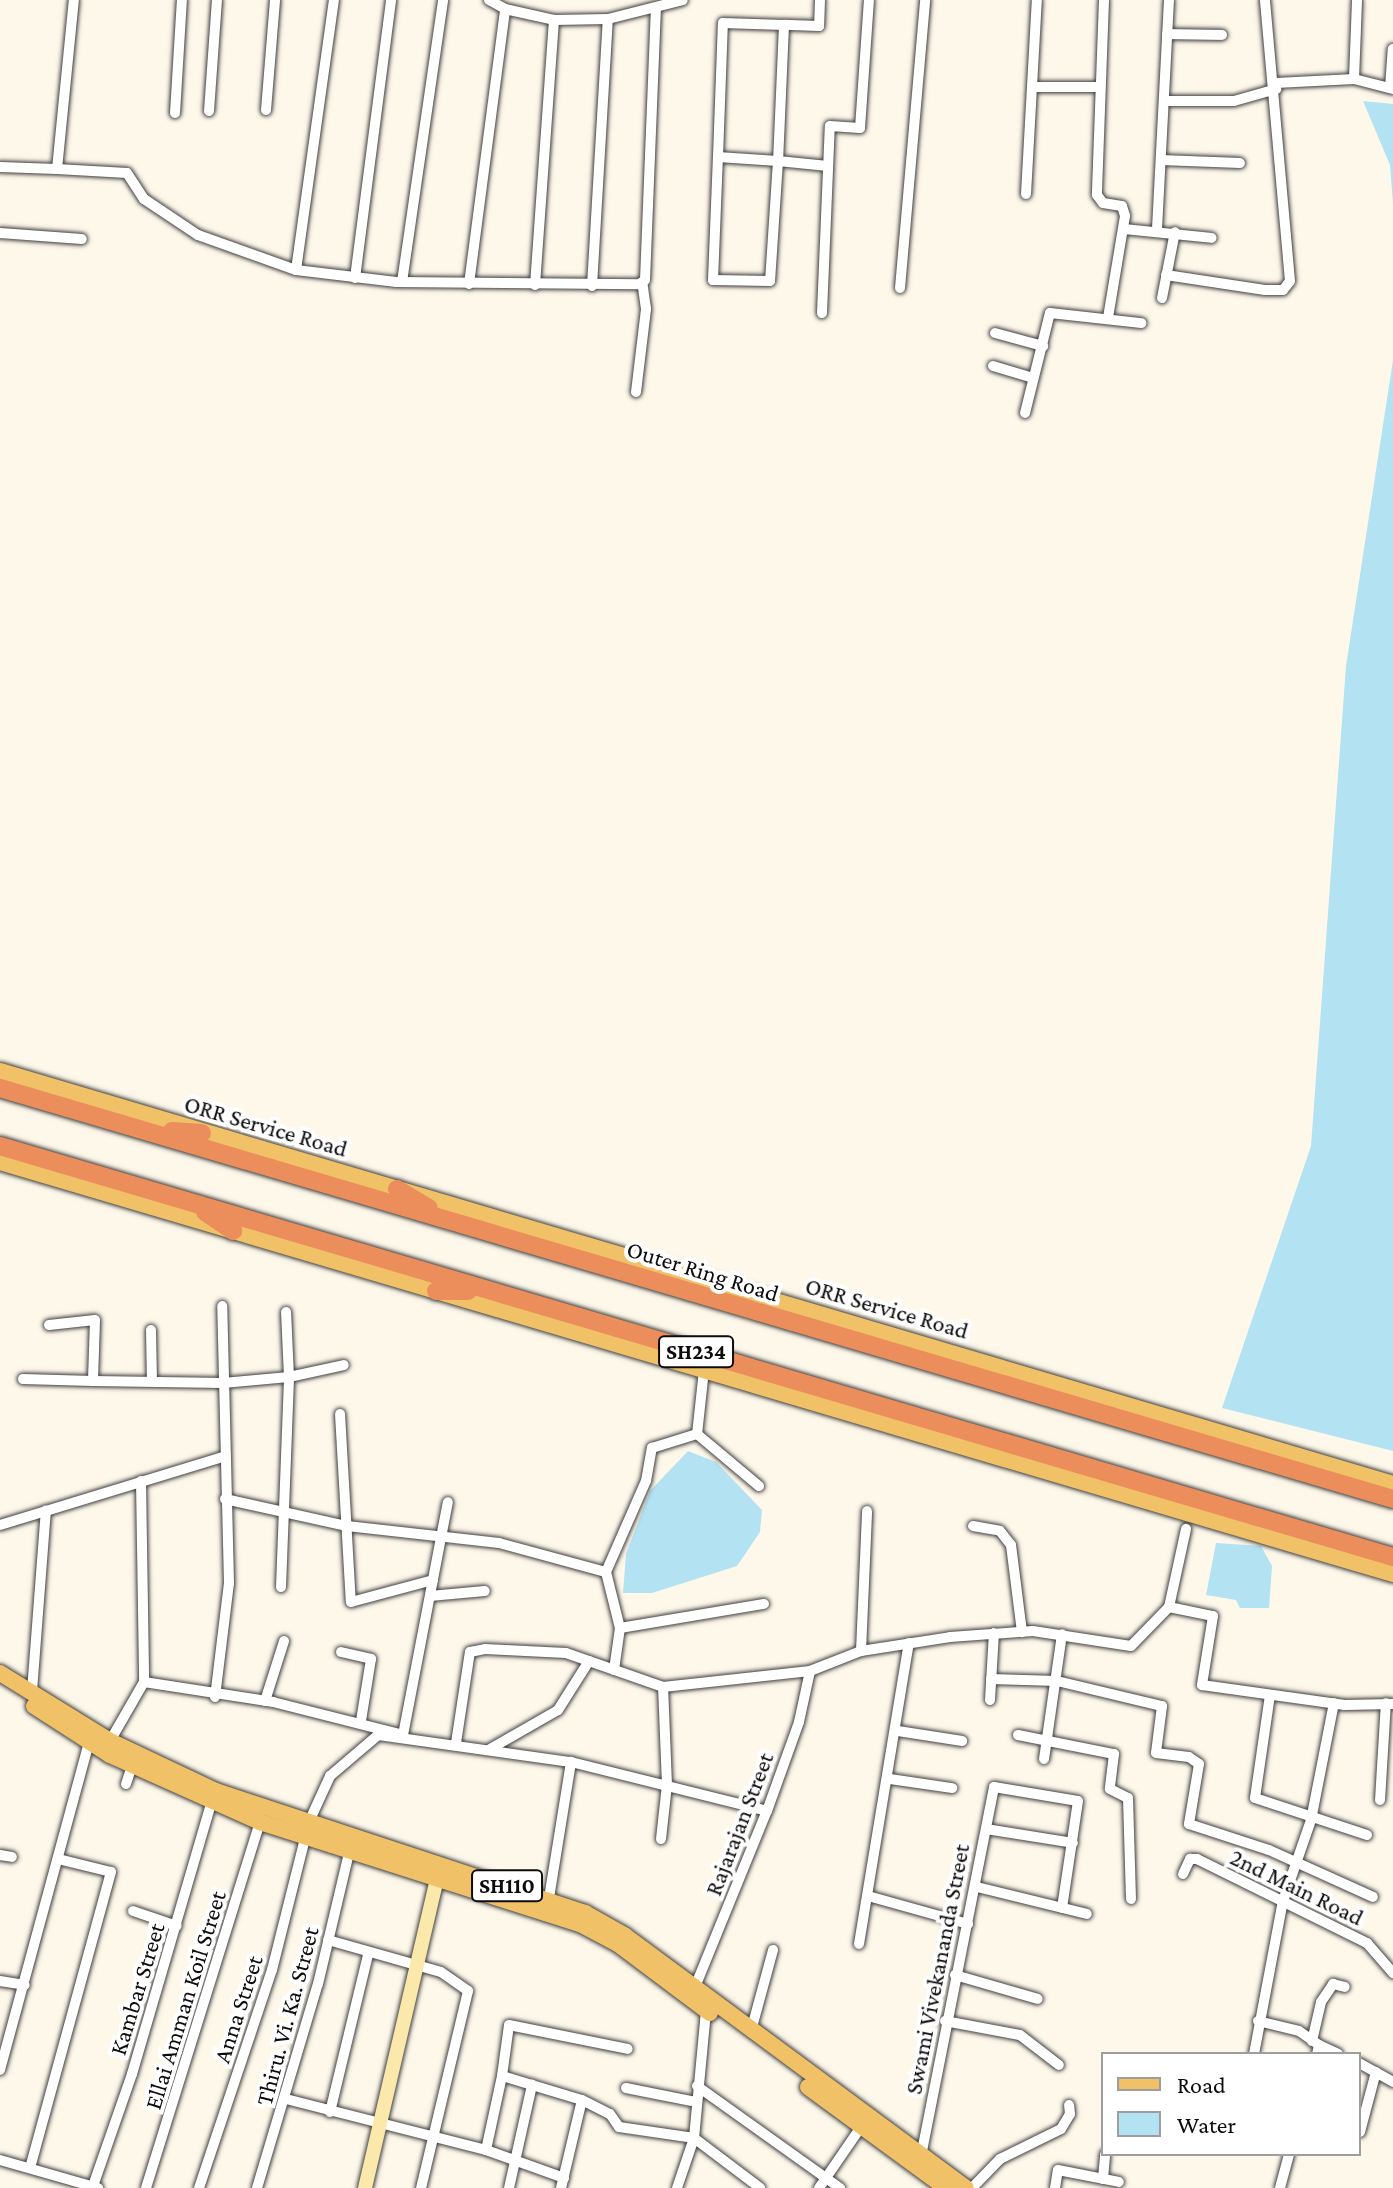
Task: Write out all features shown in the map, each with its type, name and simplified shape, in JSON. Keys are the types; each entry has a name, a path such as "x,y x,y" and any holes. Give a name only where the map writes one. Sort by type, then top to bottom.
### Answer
{"highway":[{"name":"Outer Ring Road","path":"0,1088 1393,1495"},
{"path":"141,1130 202,1133"},
{"name":"SH234","path":"0,1146 1393,1557"},
{"path":"397,1189 452,1222"},
{"path":"188,1201 233,1231"},
{"path":"436,1291 491,1291"}],"main road":[{"name":"ORR Service Road","path":"0,1071 397,1189 1393,1495"},
{"path":"0,1162 1393,1574"},
{"name":"SH110","path":"0,1673 110,1741 349,1853 580,1924 692,1992"},
{"name":"SH110","path":"0,1685 132,1766 260,1822 549,1898 624,1935 861,2127 946,2188"},
{"name":"SH110","path":"708,2006 751,2031 966,2188"}],"street":[{"path":"57,169 74,0"},
{"path":"175,113 182,0"},
{"path":"209,111 217,0"},
{"path":"266,110 275,0"},
{"path":"296,270 334,0"},
{"path":"355,278 391,0"},
{"path":"402,282 443,0"},
{"path":"489,0 505,9 554,20 608,19 676,1"},
{"path":"784,25 770,281 713,280 723,23 819,26 820,0"},
{"path":"822,313 830,126 860,128 869,0"},
{"path":"900,288 925,0"},
{"path":"1026,194 1037,0"},
{"path":"1104,0 1098,87 1097,195 1103,203 1125,209 1108,318"},
{"path":"1157,229 1169,0"},
{"path":"1166,275 1236,288 1287,287 1276,86 1265,0"},
{"path":"1354,79 1357,0"},
{"path":"636,392 646,309 642,282 656,8"},
{"path":"469,284 505,9"},
{"path":"592,286 608,19"},
{"path":"535,285 554,20"},
{"path":"1167,34 1222,35"},
{"path":"1164,101 1234,101 1276,86 1354,79 1391,88 1393,49"},
{"path":"1032,87 1098,87"},
{"path":"718,157 828,166"},
{"path":"1161,160 1240,163"},
{"path":"0,167 127,173 135,177 144,199 198,235 296,270 402,282 592,286 642,282"},
{"path":"1124,229 1157,229 1212,238"},
{"path":"1162,298 1175,232"},
{"path":"0,233 82,239"},
{"path":"1025,413 1053,311 1141,323"},
{"path":"995,333 1043,346"},
{"path":"993,366 1033,378"},
{"path":"215,1697 229,1583 223,1457 222,1306"},
{"path":"281,1587 289,1377 286,1312"},
{"path":"49,1325 95,1320 93,1381"},
{"path":"151,1330 152,1381"},
{"path":"23,1379 223,1383 289,1377 344,1365"},
{"path":"697,1434 704,1370"},
{"path":"340,1414 354,1604 433,1580"},
{"path":"697,1434 759,1486"},
{"path":"614,1670 620,1628 606,1572 646,1481 652,1448 697,1434"},
{"path":"0,1525 223,1457"},
{"path":"110,1741 144,1682 141,1481"},
{"path":"225,1499 347,1526 499,1543 606,1572"},
{"path":"403,1735 448,1502"},
{"path":"32,1691 46,1511"},
{"path":"861,1651 867,1511"},
{"path":"973,1526 1000,1531 1011,1545 1022,1632"},
{"path":"456,1743 470,1652 566,1653 663,1687 810,1671 861,1651 994,1633 1062,1634 1131,1646 1169,1607 1186,1529"},
{"path":"430,1596 485,1591"},
{"path":"620,1628 764,1604"},
{"path":"1169,1607 1213,1616 1202,1685 1334,1703 1390,1703 1380,1800"},
{"path":"990,1700 994,1633"},
{"path":"1044,1759 1062,1634"},
{"path":"265,1701 284,1641"},
{"path":"859,1944 898,1731 909,1643"},
{"path":"341,1652 371,1659 361,1721"},
{"path":"490,1749 558,1710 589,1661"},
{"name":"Rajarajan Street","path":"692,1992 767,1811 799,1722 810,1671"},
{"path":"991,1679 1057,1681 1162,1706 1156,1753 1189,1757 1199,1764 1189,1824 1295,1863 1373,1897"},
{"path":"144,1682 215,1697 265,1701 361,1721 403,1735 571,1762 767,1811"},
{"path":"661,1839 667,1785 663,1687"},
{"path":"1270,1695 1255,1798 1311,1820 1367,1835"},
{"path":"1254,2052 1283,1901 1311,1820 1334,1703"},
{"path":"898,1731 962,1741"},
{"name":"Anna Street","path":"199,2188 272,1970 307,1832 330,1776 355,1750 378,1735 403,1735"},
{"path":"1018,1735 1114,1754 1110,1789 1128,1798 1131,1899"},
{"path":"0,2070 89,1742"},
{"path":"549,1898 571,1762"},
{"path":"126,1784 132,1766"},
{"path":"890,1779 952,1788"},
{"name":"Swami Vivekananda Street","path":"921,2156 945,2021 977,1887 992,1789 1078,1801 1073,1843"},
{"name":"Kambar Street","path":"96,2187 177,1926 212,1801"},
{"name":"Ellai Amman Koil Street","path":"146,2188 260,1822"},
{"path":"986,1829 1073,1843 1062,1908"},
{"name":"Thiru. Vi. Ka. Street","path":"257,2188 286,2099 349,1853"},
{"name":"2nd Main Road","path":"1183,1874 1192,1857 1367,1943 1393,1973"},
{"path":"30,2168 111,1872 58,1859"},
{"path":"365,2188 383,2124 437,1879"},
{"path":"977,1887 1087,1914"},
{"path":"868,1896 968,1924"},
{"path":"133,1911 177,1926"},
{"path":"328,1940 368,1955 455,1978 468,1991 421,2188"},
{"path":"751,2031 773,1950"},
{"path":"330,2112 368,1955"},
{"path":"955,1975 1038,1999"},
{"path":"0,1981 25,1985"},
{"path":"1316,2047 1321,2002 1333,1984 1345,1987"},
{"path":"690,2188 678,2184 694,2138 697,2086 708,2006"},
{"path":"945,2021 1020,2035 1059,2065"},
{"path":"1258,2021 1299,2031 1316,2047"},
{"path":"486,2150 502,2076 507,2030 512,2023 628,2049"},
{"path":"1361,2064 1393,2082"},
{"path":"1361,2128 1376,2072"},
{"path":"502,2076 582,2100 610,2114 619,2127 694,2138 760,2188"},
{"path":"509,2188 532,2085"},
{"path":"697,2086 840,2188"},
{"path":"626,2088 696,2102"},
{"path":"286,2099 486,2150 563,2183 582,2100"},
{"path":"972,2188 1000,2159 1061,2129 1070,2114 1069,2105"},
{"path":"819,2188 861,2127"},
{"path":"1103,2179 1105,2156"},
{"path":"1280,2188 1288,2156"},
{"path":"0,2160 96,2187"},
{"path":"1055,2188 1058,2170 1119,2182"}],"water":[{"path":"1363,101 1393,104 1393,204 1390,165"},
{"path":"1393,360 1393,1451 1222,1408 1311,1146 1346,666"},
{"path":"688,1451 716,1462 762,1510 760,1532 737,1566 652,1593 623,1593 626,1554 650,1491"},
{"path":"1216,1543 1261,1546 1272,1566 1269,1608 1240,1608 1236,1600 1206,1595"}]}
